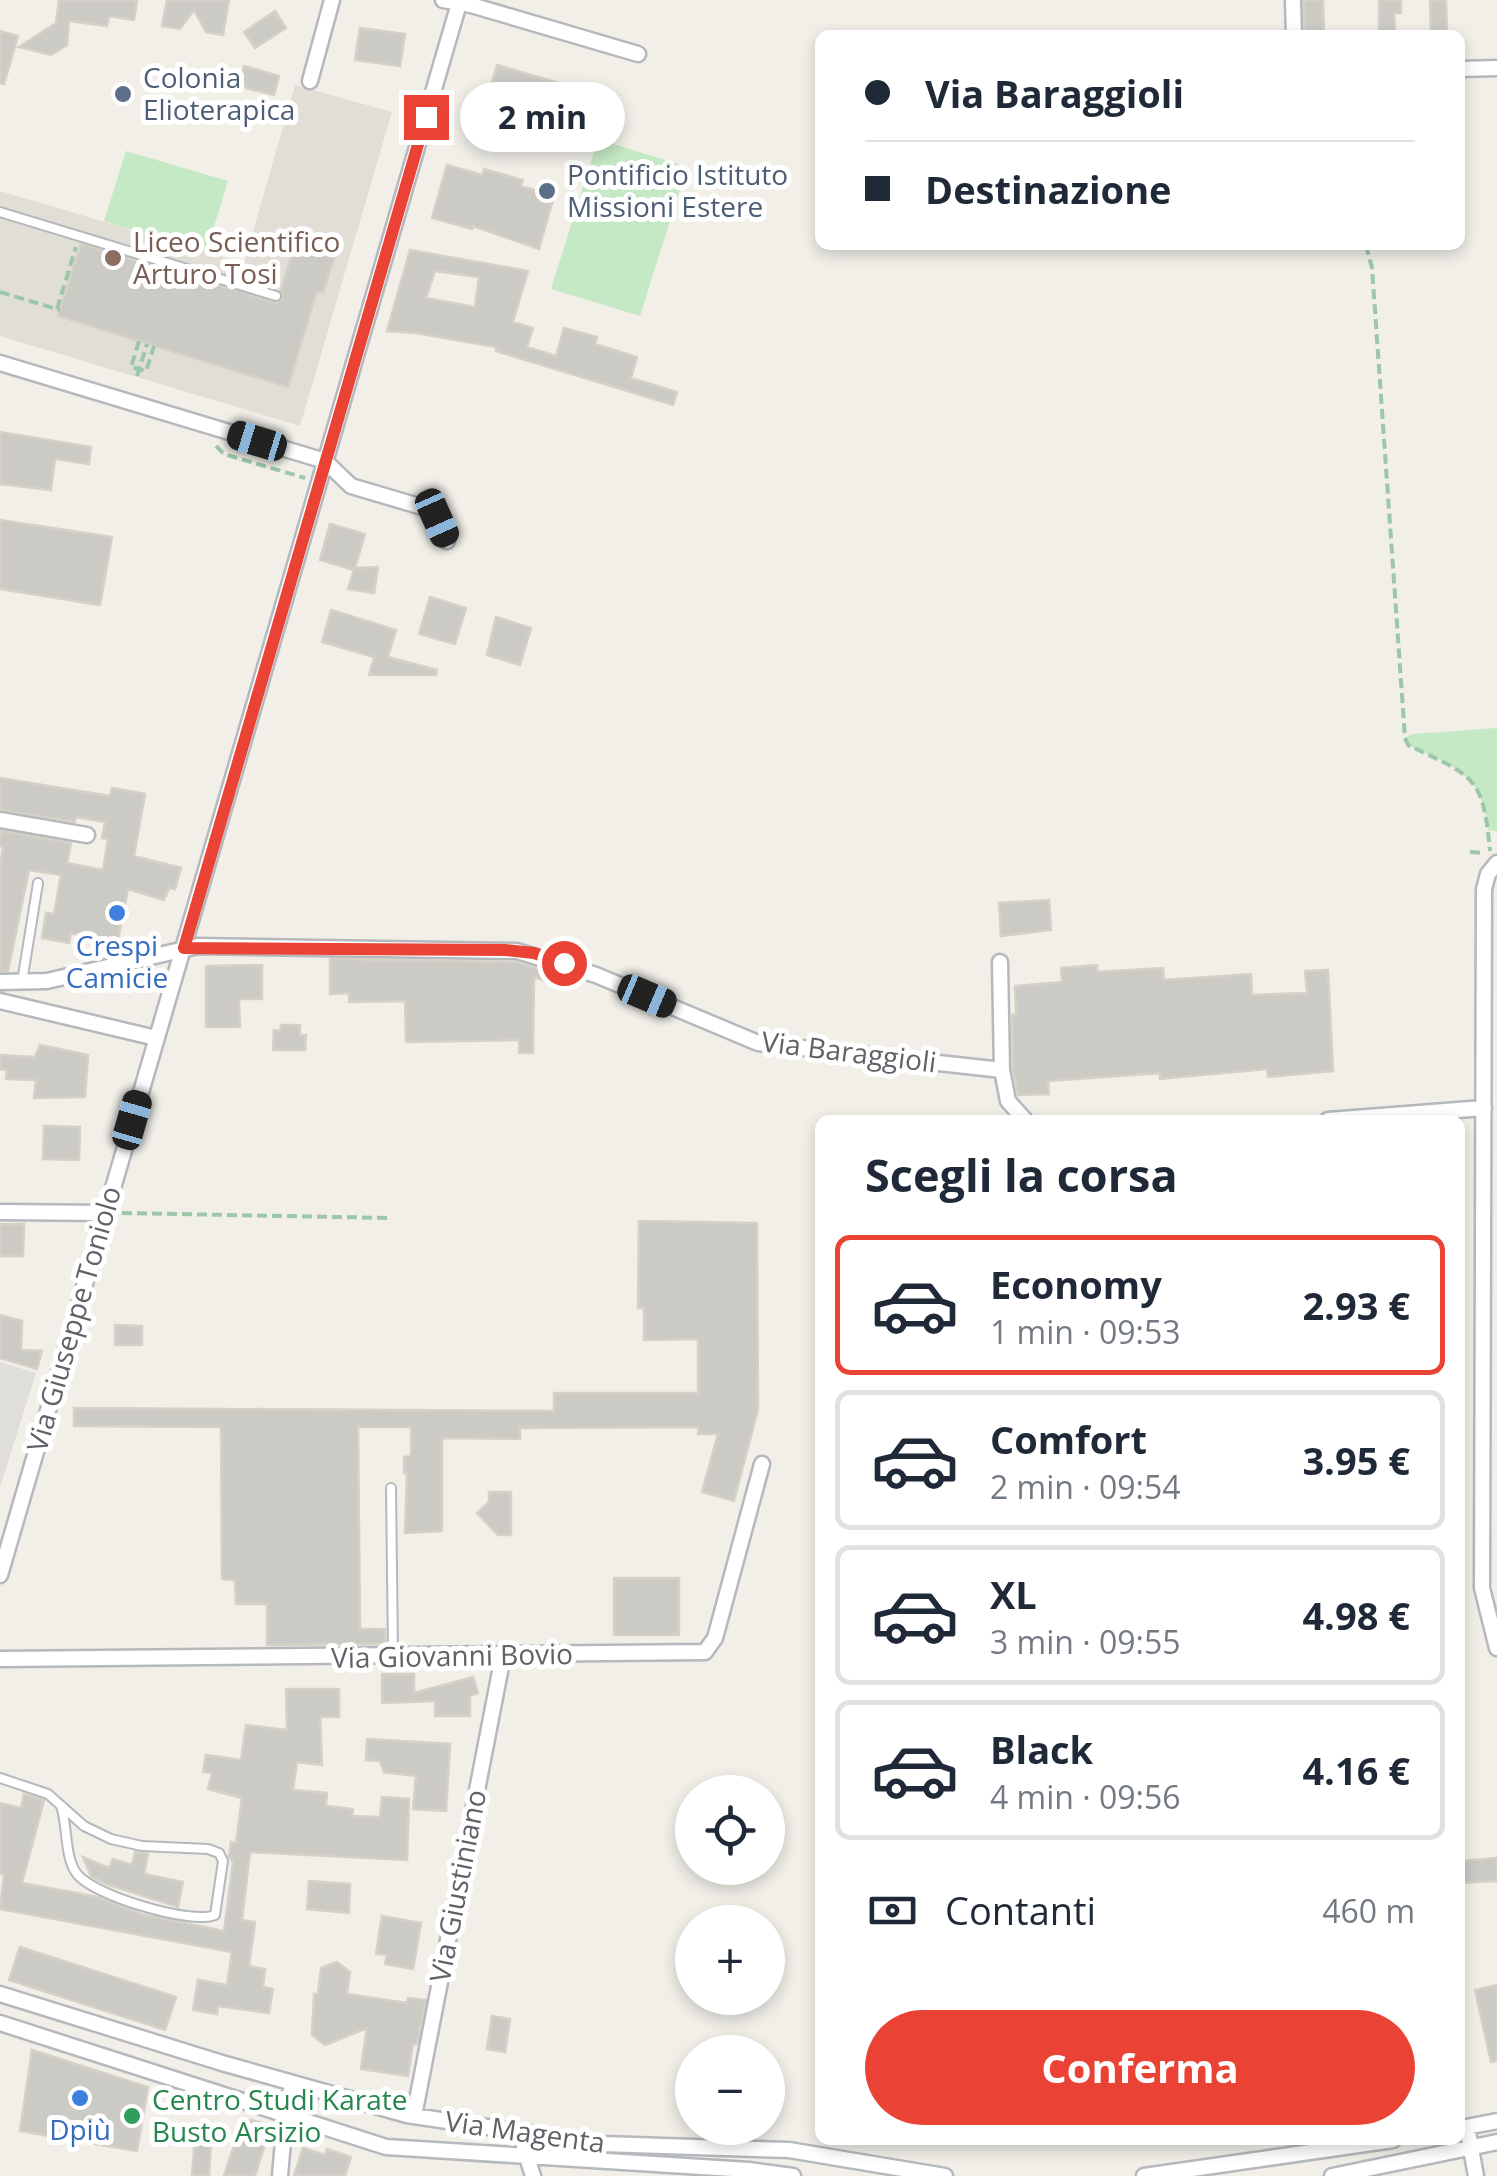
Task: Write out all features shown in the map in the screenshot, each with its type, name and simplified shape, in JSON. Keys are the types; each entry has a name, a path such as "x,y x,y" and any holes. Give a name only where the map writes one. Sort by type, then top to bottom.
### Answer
{"street":[{"path":"310,82 332,0"},
{"path":"443,0 459,1 638,54"},
{"path":"1293,0 1294,30"},
{"name":"Via Giuseppe Toniolo","path":"0,1575 459,1"},
{"path":"1465,70 1497,68"},
{"path":"0,364 326,461 351,486 429,509 447,541"},
{"path":"0,820 87,836"},
{"path":"1495,861 1484,889 1490,1512 1483,1596 1497,1648"},
{"name":"Via Baraggioli","path":"0,982 76,975 184,948 517,951 596,975 758,1043 1002,1070"},
{"path":"1000,962 1002,1070 1008,1101 1021,1115"},
{"path":"0,1001 156,1038"},
{"path":"1393,1115 1484,1108"},
{"path":"0,1212 106,1213"},
{"name":"Via Giovanni Bovio","path":"0,1659 705,1652 715,1638 762,1464"},
{"name":"Via Giustiniano","path":"414,2116 503,1656"},
{"name":"Via Magenta","path":"0,1994 293,2084 414,2116 607,2144 789,2150 945,2176"},
{"name":"Via Magenta","path":"0,2023 386,2147 793,2176"},
{"path":"280,2176 293,2084"},
{"path":"1465,2127 1497,2121"},
{"path":"1465,2132 1476,2176"},
{"path":"530,2133 525,2144 533,2176"},
{"path":"556,2137 560,2176"},
{"path":"1332,2176 1497,2142"},
{"path":"1144,2176 1359,2145"}],"lane":[{"path":"0,212 276,296"},
{"path":"22,982 38,883"},
{"path":"391,1488 393,1657"},
{"path":"0,1778 36,1788 62,1806 84,1826 110,1839 219,1853 223,1861 216,1915 203,1918 129,1902 88,1883 77,1874 71,1861 62,1806"}],"path":[{"path":"0,292 59,310 80,236"},
{"path":"1367,250 1372,268 1405,738 1408,745 1457,769 1478,788 1486,809 1495,861 1470,852"},
{"path":"138,372 132,366 139,341"},
{"path":"138,372 147,344"},
{"path":"138,372 146,371 154,346"},
{"path":"214,445 224,454 320,482"},
{"path":"106,1213 392,1218"}],"shaded area":[{"name":"Liceo Scientifico Arturo Tosi","path":"295,85 392,112 300,426 0,336 0,191 244,263"},
{"path":"0,1362 36,1373 0,1487"}],"green space":[{"path":"598,139 687,167 640,316 551,289"},
{"path":"126,151 228,181 206,252 104,221"},
{"path":"1497,728 1496,831 1488,830 1480,795 1463,774 1408,745 1405,738 1413,734"}],"building":[{"path":"59,0 137,0 134,20 109,16 107,26 69,21 67,45 51,55 19,47 56,23"},
{"path":"167,0 229,0 223,35 206,32 194,10 180,29 162,26"},
{"path":"1304,0 1323,0 1324,30 1305,30"},
{"path":"1379,0 1401,0 1401,13 1394,13 1395,30 1379,30"},
{"path":"1430,0 1446,0 1447,30 1431,30"},
{"path":"275,11 286,28 255,48 244,32"},
{"path":"360,28 405,34 400,66 355,60"},
{"path":"0,31 18,36 4,84 0,83"},
{"path":"497,65 580,89 573,114 555,109 551,122 504,109 508,95 490,90"},
{"path":"244,66 279,76 274,95 239,86"},
{"path":"447,165 482,175 484,169 523,180 521,186 554,196 539,249 473,226 472,229 432,218"},
{"path":"298,234 338,245 323,293 317,291 288,387 58,316 81,244 277,303 283,299 281,290"},
{"path":"410,250 528,271 513,322 533,328 527,347 556,356 564,328 597,337 595,344 637,357 631,378 677,392 673,405 496,351 496,347 387,331","holes":["435,271 479,277 475,307 426,298"]},
{"path":"0,432 91,447 89,464 55,459 51,490 0,484"},
{"path":"0,520 112,537 100,605 0,589"},
{"path":"330,524 365,534 355,568 378,567 374,593 348,589 354,570 320,560"},
{"path":"430,597 466,608 455,644 419,634"},
{"path":"331,610 396,630 388,657 437,670 436,675 369,675 374,657 322,642"},
{"path":"496,617 531,628 520,665 487,655"},
{"path":"0,778 110,796 112,788 145,794 134,856 181,868 175,889 169,888 164,900 128,889 117,945 71,933 69,943 42,938 46,913 54,914 61,875 29,870 8,971 0,971 0,831 71,843 67,863 103,870 108,839 102,838 105,822 76,817 75,822 0,810"},
{"path":"1049,900 1051,930 1001,936 999,903"},
{"path":"330,959 515,962 557,974 553,984 534,977 533,1053 519,1053 519,1040 406,1042 405,1001 349,1002 349,993 330,994"},
{"path":"262,965 262,999 239,999 240,1027 206,1027 206,966"},
{"path":"1097,965 1097,972 1163,968 1164,980 1251,974 1252,995 1307,993 1305,971 1328,970 1333,1071 1268,1077 1267,1069 1160,1079 1160,1073 1048,1081 1049,1094 1018,1095 1013,1069 1015,986 1062,982 1061,968"},
{"path":"281,1025 300,1025 300,1035 306,1035 305,1050 273,1050 274,1030 280,1031"},
{"path":"40,1045 88,1055 85,1097 34,1098 36,1080 6,1079 7,1070 0,1069 1,1055 35,1057"},
{"path":"44,1126 80,1127 79,1160 43,1159"},
{"path":"639,1221 757,1223 758,1409 734,1501 702,1492 718,1434 698,1434 699,1427 520,1428 520,1439 442,1438 442,1531 405,1533 404,1457 411,1456 411,1427 358,1427 360,1629 385,1629 385,1644 267,1645 267,1604 236,1604 235,1580 222,1579 221,1427 74,1426 74,1408 554,1411 554,1393 698,1393 698,1339 644,1340 644,1308 638,1308"},
{"path":"0,1224 24,1224 23,1256 0,1256"},
{"path":"0,1315 22,1321 21,1350 42,1351 37,1369 0,1358"},
{"path":"115,1325 142,1326 142,1345 115,1345"},
{"path":"489,1492 511,1492 511,1535 498,1535 477,1513 489,1502"},
{"path":"614,1578 679,1578 679,1635 614,1635"},
{"path":"382,1674 414,1674 414,1693 473,1677 478,1693 470,1696 470,1716 435,1716 435,1701 382,1703"},
{"path":"286,1689 339,1689 339,1717 320,1717 322,1765 297,1762 293,1790 327,1793 326,1806 353,1809 352,1816 380,1817 382,1797 409,1799 407,1860 250,1852 242,1920 255,1922 249,1966 265,1969 263,1987 273,1989 269,2013 218,2006 217,2014 193,2010 198,1980 227,1985 232,1952 0,1909 4,1874 0,1874 0,1803 21,1808 24,1794 44,1800 22,1883 98,1897 141,1914 224,1931 233,1862 229,1856 231,1842 236,1843 242,1798 208,1789 212,1773 203,1772 206,1755 241,1760 246,1725 287,1730"},
{"path":"367,1739 450,1744 446,1811 413,1809 416,1776 384,1772 380,1761 366,1760"},
{"path":"135,1852 148,1854 144,1874 183,1882 178,1907 106,1884 91,1876 83,1857 109,1868 113,1859 132,1865"},
{"path":"1497,1858 1497,1881 1465,1883 1465,1861"},
{"path":"309,1881 350,1884 349,1913 307,1909"},
{"path":"382,1916 421,1923 413,1969 385,1964 387,1955 376,1954"},
{"path":"20,1947 176,1997 165,2030 9,1980"},
{"path":"337,1962 350,1972 347,1994 407,2003 408,1998 426,2000 408,2076 361,2069 367,2028 325,2045 312,2035 314,1994 318,1994 321,1968"},
{"path":"1497,1985 1497,2061 1491,2062 1475,1990"},
{"path":"492,2016 510,2019 505,2052 487,2049"},
{"path":"32,2050 148,2087 137,2151 20,2131"},
{"path":"243,2118 271,2125 255,2176 224,2176"},
{"path":"196,2125 212,2126 209,2176 192,2176"},
{"path":"303,2148 325,2155 327,2149 351,2157 345,2176 294,2176"}],"place":[{"name":"Colonia Elioterapica","path":"123,94"},
{"name":"Pontificio Istituto Missioni Estere","path":"547,191"},
{"name":"Liceo Scientifico Arturo Tosi","path":"113,258"},
{"name":"Crespi Camicie","path":"117,913"},
{"name":"Dpiù","path":"80,2098"},
{"name":"Centro Studi Karate Busto Arsizio","path":"132,2116"}],"route":[{"path":"426,117 184,948 505,950 534,953 564,963"}]}
